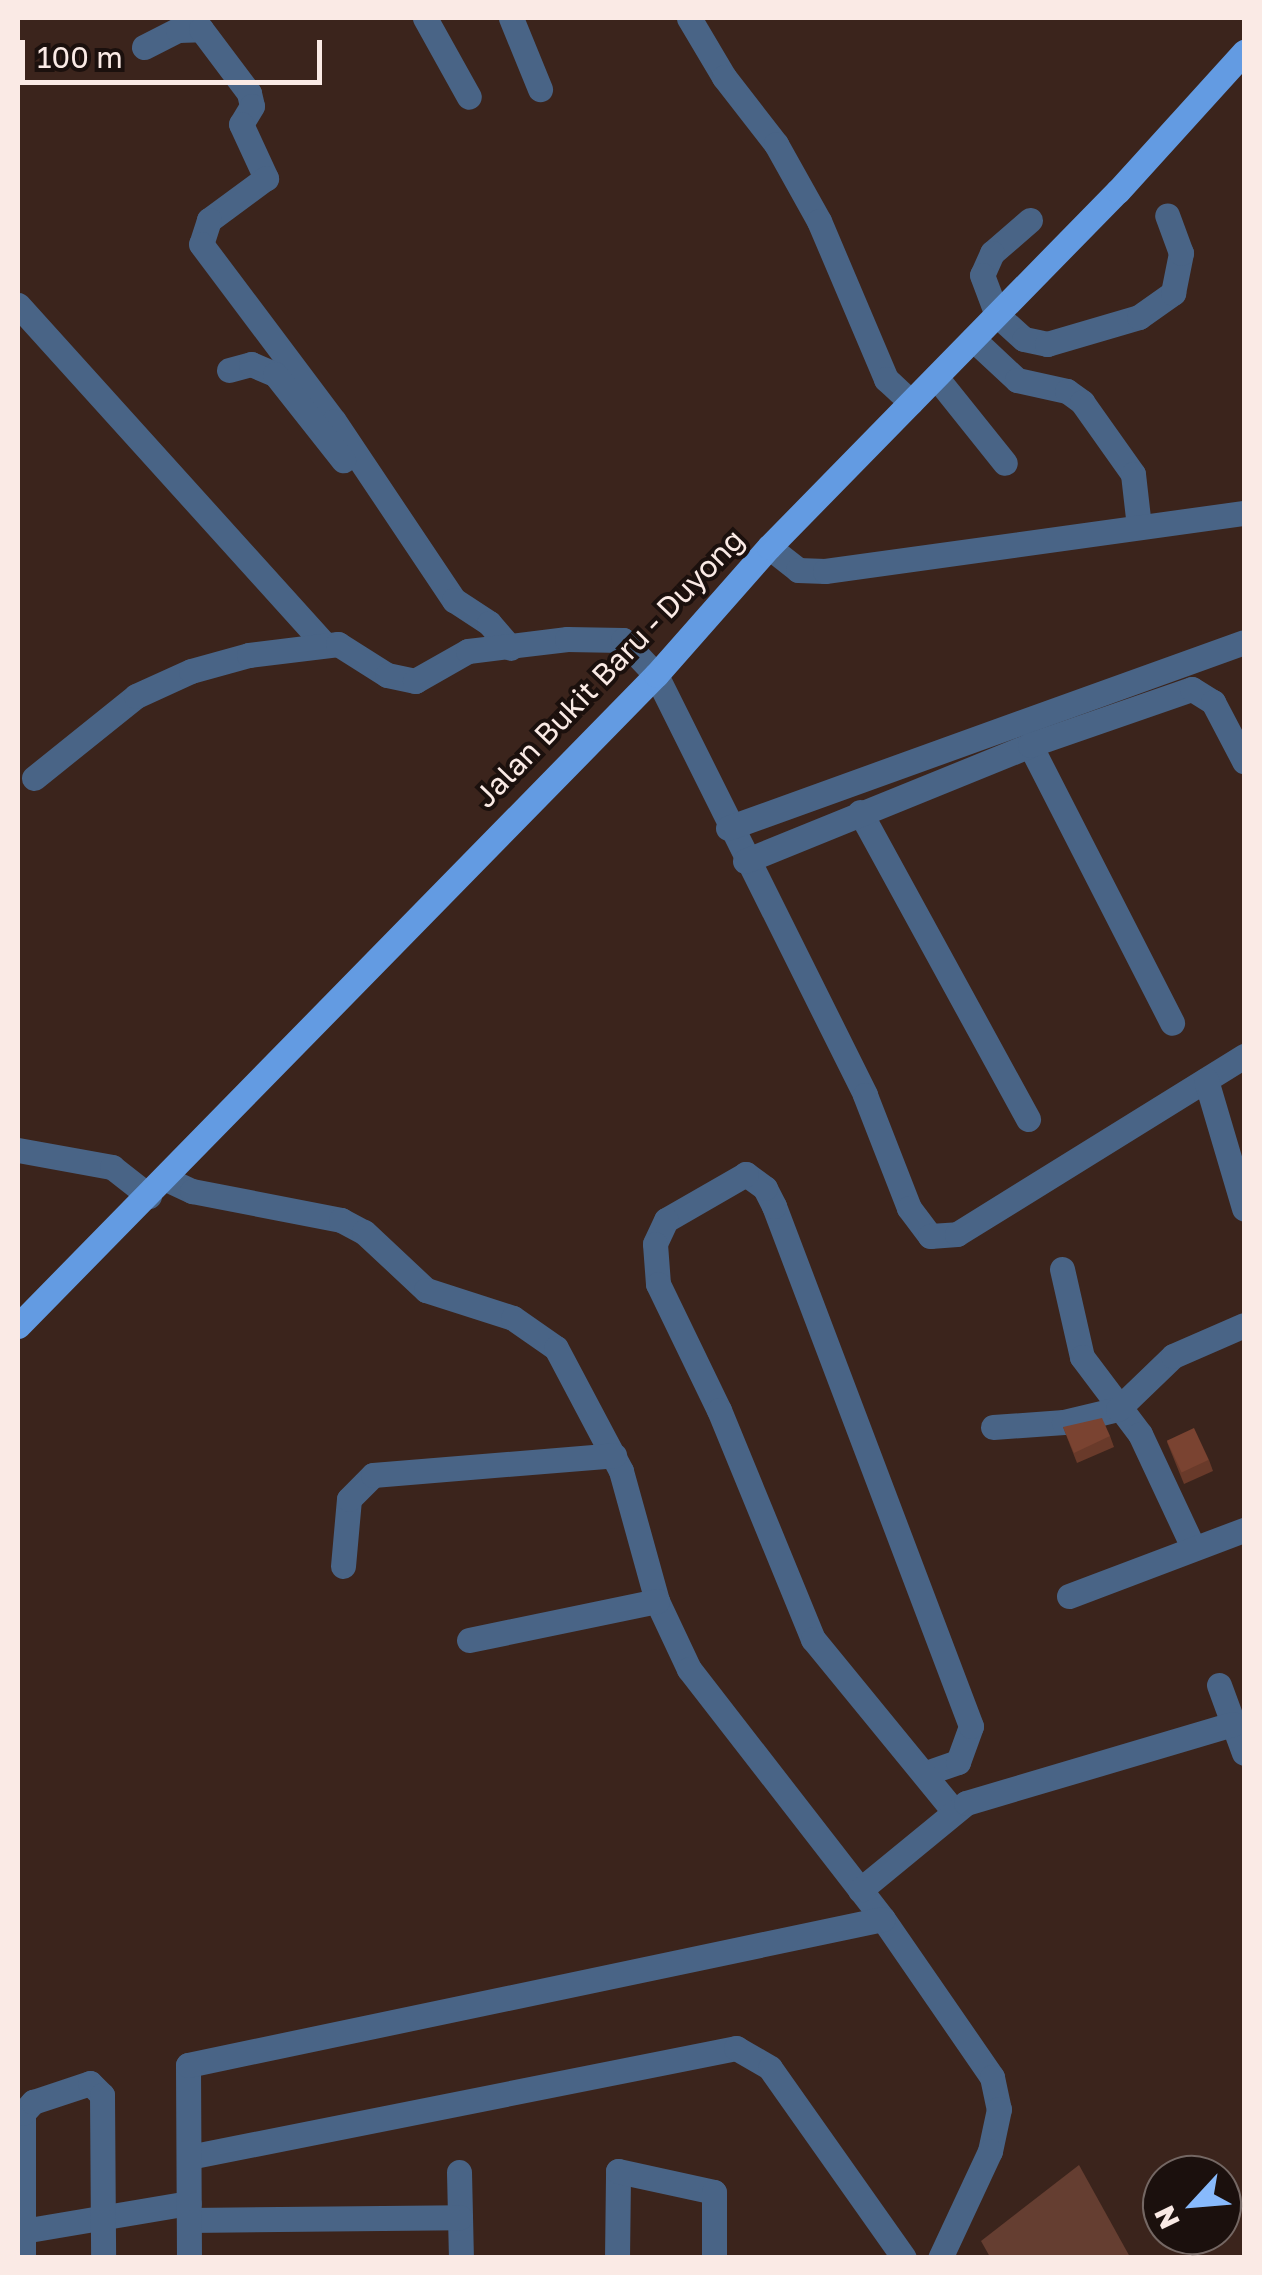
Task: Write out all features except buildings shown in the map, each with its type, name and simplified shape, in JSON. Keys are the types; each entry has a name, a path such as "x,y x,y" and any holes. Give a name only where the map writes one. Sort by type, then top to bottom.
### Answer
{"main road":[{"name":"Jalan Bukit Baru - Duyong","path":"18,1326 656,675 769,548 973,340 1244,52"}],"street":[{"path":"425,18 468,97"},
{"path":"511,18 540,88"},
{"path":"689,18 724,77 776,144 818,221 886,378 911,402"},
{"path":"144,48 178,30 200,29 250,93 252,106 240,124 266,178 210,220 200,244 253,319 334,421 454,600 489,623 510,648"},
{"path":"1030,220 992,253 982,274 996,315 1024,338 1046,344 1159,306 1180,275 1181,253 1167,215"},
{"path":"18,305 322,642"},
{"path":"973,340 1017,380 1067,391 1082,402 1133,474 1139,527"},
{"path":"229,370 264,366 288,387 459,628 482,648"},
{"path":"936,377 1004,463"},
{"path":"769,548 798,570 825,572 1244,513"},
{"path":"34,778 136,696 191,671 322,642 354,649 401,682 415,682 482,648 567,639 623,640 656,675 728,828 865,1095 909,1208 930,1236 957,1234 1244,1056"},
{"path":"728,828 1244,642"},
{"path":"745,861 1030,746 1192,689 1214,702 1244,761"},
{"path":"1030,746 1172,1023"},
{"path":"860,812 1028,1118"},
{"path":"1206,1080 1244,1208"},
{"path":"18,1150 112,1168 157,1187 341,1220 364,1232 426,1290 537,1330 582,1392 614,1455 657,1601 689,1669 882,1919 984,2060 998,2095 990,2151 940,2258"},
{"path":"953,1810 813,1639 719,1410 658,1284 656,1244 666,1220 746,1174 757,1179 774,1206 971,1726 980,1797"},
{"path":"1062,1269 1082,1357 1158,1467 1192,1544"},
{"path":"993,1427 1092,1418 1118,1409 1173,1356 1244,1325"},
{"path":"343,1566 349,1499 374,1475 614,1455"},
{"path":"1069,1596 1192,1544 1244,1530"},
{"path":"469,1640 657,1601"},
{"path":"1220,1685 1244,1753"},
{"path":"860,1890 953,1810 980,1797 1234,1724"},
{"path":"926,1773 958,1762 971,1726"},
{"path":"189,2258 188,2065 882,1919"},
{"path":"189,2158 736,2048 770,2068 904,2258"},
{"path":"103,2258 103,2218 102,2094 90,2083 33,2102 23,2113 24,2244 103,2218 189,2211 460,2217"},
{"path":"459,2172 461,2258"},
{"path":"617,2258 618,2172 707,2186 716,2204 714,2258"}],"shaded area":[{"path":"1079,2165 1130,2257 990,2257 981,2241"}]}
